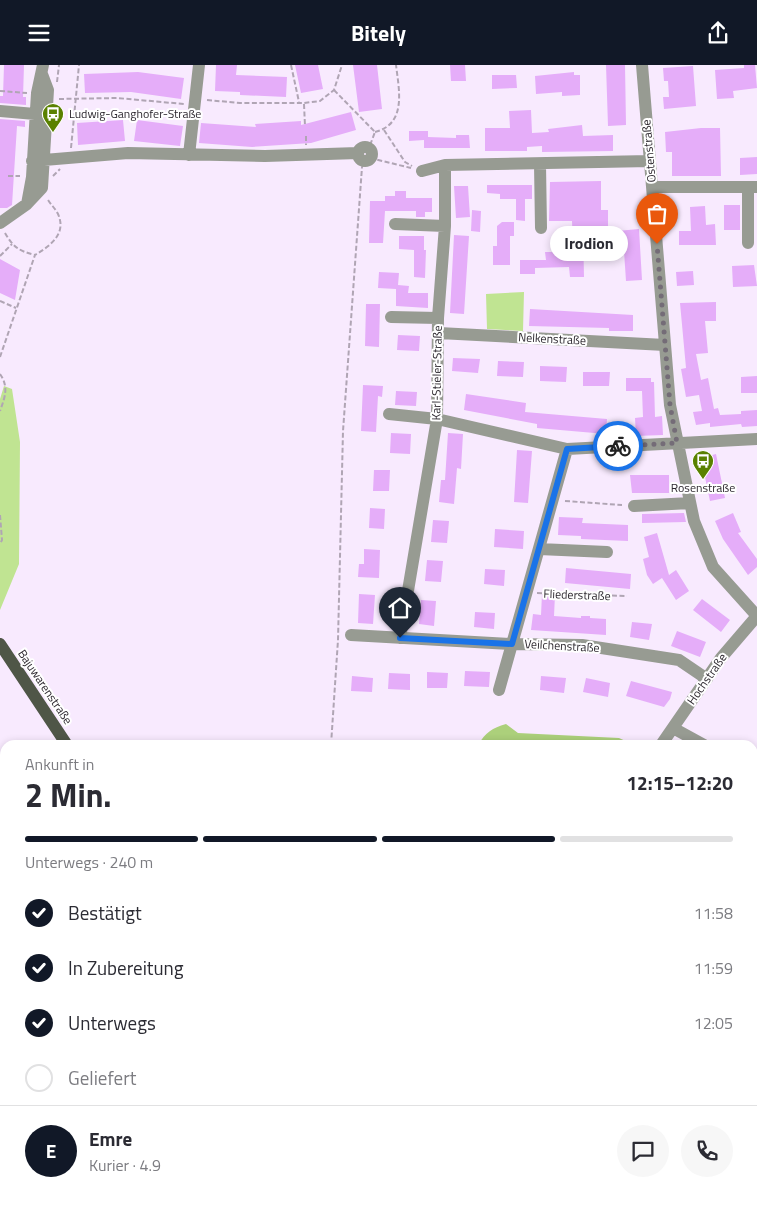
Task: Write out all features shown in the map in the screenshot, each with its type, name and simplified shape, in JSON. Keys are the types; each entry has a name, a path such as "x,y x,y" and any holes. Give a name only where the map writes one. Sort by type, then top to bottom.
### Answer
{"main road":[{"name":"Bajuwarenstraße","path":"0,644 64,740"}],"street":[{"path":"189,155 199,65"},
{"name":"Ostenstraße","path":"642,65 670,405 677,443 694,521 713,567 757,615"},
{"path":"27,204 38,161 43,69"},
{"path":"1,223 27,204 42,188 35,114 42,96"},
{"path":"0,111 35,114"},
{"path":"38,161 128,153 265,156 366,155"},
{"path":"422,171 445,165 650,161"},
{"path":"540,163 541,228"},
{"name":"Karl-Stieler-Straße","path":"400,638 437,419 438,318 445,226 445,165"},
{"path":"652,187 752,187 748,243"},
{"path":"395,223 445,226"},
{"path":"391,317 438,318"},
{"name":"Nelkenstraße","path":"438,333 665,345"},
{"path":"389,414 437,419 567,449 757,439"},
{"name":"Fliederstraße","path":"499,690 567,449"},
{"path":"634,505 690,503"},
{"path":"538,549 607,552"},
{"name":"Hochstraße","path":"665,740 721,658 757,615"},
{"name":"Veilchenstraße","path":"351,635 512,644 582,645 679,660 707,679"},
{"path":"673,728 695,740"}],"path":[{"path":"70,158 79,65"},
{"path":"291,65 298,102"},
{"path":"0,91 76,99 117,98 187,104 195,99 240,103 304,103 320,101 334,90 342,65"},
{"path":"375,132 384,130 399,113 396,65"},
{"path":"334,90 375,132"},
{"path":"304,103 305,126"},
{"path":"366,155 418,170 405,162 384,130"},
{"path":"331,740 338,640 343,431 362,167 375,132"},
{"path":"0,357 35,255 52,245 60,230 58,215 42,188"},
{"path":"1,223 12,244 21,252 35,255"},
{"path":"0,256 12,244"},
{"path":"0,301 17,308"},
{"path":"0,374 6,385 5,398 0,411"},
{"path":"552,500 634,505"},
{"path":"0,515 2,540 0,544"},
{"name":"Fliederstraße","path":"526,593 627,597"}],"green space":[{"path":"524,292 523,331 487,329 486,294"},
{"path":"4,386 12,389 20,442 19,564 0,610 0,399"},
{"path":"506,724 518,733 619,738 623,740 482,740 497,727"}],"building":[{"path":"4,65 24,65 23,97 26,97 26,105 0,103 0,96 3,96"},
{"path":"216,65 237,65 236,75 287,77 286,97 240,95 240,92 215,91"},
{"path":"295,65 318,65 323,89 301,93"},
{"path":"353,65 377,65 382,109 359,112"},
{"path":"450,65 465,65 466,81 451,81"},
{"path":"606,65 625,65 626,125 608,126"},
{"path":"744,65 755,65 757,88 733,91 734,98 717,99 715,70 744,68"},
{"path":"693,66 696,106 664,109 663,97 669,97 668,81 664,81 663,68"},
{"path":"138,72 184,78 181,99 131,92 85,93 84,74"},
{"path":"574,72 574,75 580,75 580,95 562,96 562,92 536,94 535,76"},
{"path":"492,75 516,75 517,88 492,89"},
{"path":"531,110 532,133 549,132 548,129 582,125 583,136 613,135 613,151 542,152 542,146 527,147 527,151 485,151 485,128 510,128 509,111"},
{"path":"351,112 356,130 311,143 252,147 199,143 201,123 256,127 255,124 301,121 301,125"},
{"path":"0,119 25,121 25,127 17,126 12,205 7,208 0,208"},
{"path":"123,120 125,141 78,145 77,123"},
{"path":"137,120 183,126 180,146 134,141"},
{"path":"720,128 721,176 672,176 672,152 666,152 665,132"},
{"path":"409,131 428,131 428,137 456,138 456,135 469,135 470,148 424,148 424,140 409,141"},
{"path":"757,157 757,174 740,175 740,158"},
{"path":"601,181 601,210 608,210 608,230 583,231 584,277 570,277 569,267 535,268 535,274 520,274 520,260 546,260 545,252 569,252 569,245 573,245 572,221 549,221 550,182"},
{"path":"487,185 532,185 532,199 525,199 525,221 516,220 516,199 500,199 500,194 487,193"},
{"path":"454,186 468,186 470,217 456,218"},
{"path":"395,191 406,191 406,198 432,198 432,212 425,212 425,217 416,217 416,211 385,211 383,243 369,243 370,201 385,201 385,196 395,196"},
{"path":"724,205 740,205 740,230 724,230"},
{"path":"705,206 706,225 715,224 716,245 679,245 679,231 691,231 690,207"},
{"path":"472,210 481,211 480,232 471,231"},
{"path":"502,222 514,222 514,236 510,236 510,265 493,265 493,246 497,246 497,226"},
{"path":"639,229 642,280 626,281 624,251 607,252 606,232"},
{"path":"454,235 469,236 464,314 450,313"},
{"path":"399,236 424,236 424,250 426,250 425,278 414,277 414,250 399,249"},
{"path":"0,259 20,270 15,300 0,293"},
{"path":"754,265 757,286 733,287 732,266"},
{"path":"693,271 694,285 677,286 676,272"},
{"path":"379,272 399,273 398,285 409,286 408,293 428,293 428,308 396,306 396,289 378,288"},
{"path":"716,302 716,321 705,321 708,353 696,354 701,380 708,378 714,409 718,408 720,415 741,414 741,411 757,410 757,426 742,427 741,424 710,427 710,423 696,425 693,412 702,411 699,395 686,397 681,369 686,368 680,303"},
{"path":"366,304 380,304 379,347 365,346"},
{"path":"530,309 633,315 633,331 609,331 609,328 529,326"},
{"path":"398,335 420,336 419,351 397,350"},
{"path":"453,358 480,359 478,373 452,371"},
{"path":"498,361 524,362 523,377 497,376"},
{"path":"540,366 567,367 566,382 540,381"},
{"path":"583,372 610,372 609,386 583,386"},
{"path":"757,376 757,393 741,393 741,377"},
{"path":"626,378 651,378 651,382 654,382 655,417 662,416 663,435 636,436 635,418 643,417 642,391 626,391"},
{"path":"363,385 383,386 382,397 378,396 376,432 361,431"},
{"path":"396,391 417,392 416,406 395,405"},
{"path":"466,394 526,403 525,412 607,419 606,434 537,428 537,424 464,410"},
{"path":"391,433 411,434 410,454 390,453"},
{"path":"448,433 463,434 461,469 457,468 454,504 439,502 441,480 445,480"},
{"path":"517,450 532,451 528,503 514,502"},
{"path":"716,454 725,498 710,501 701,458"},
{"path":"374,470 390,470 389,491 373,491"},
{"path":"630,475 669,475 669,493 632,493"},
{"path":"370,508 385,509 384,529 369,528"},
{"path":"684,513 686,522 642,523 642,514"},
{"path":"733,513 741,532 738,533 757,559 757,567 748,575 723,539 715,521"},
{"path":"559,517 583,518 582,523 628,525 628,541 581,539 581,536 558,535"},
{"path":"433,520 449,521 447,543 431,542"},
{"path":"495,529 524,531 523,549 494,547"},
{"path":"657,533 669,575 676,570 689,591 676,600 662,578 653,584 647,575 643,559 649,557 644,537"},
{"path":"364,549 380,550 379,578 358,577 359,564 364,564"},
{"path":"427,560 443,561 441,582 425,581"},
{"path":"566,568 631,574 630,589 565,583"},
{"path":"485,569 505,570 504,586 484,584"},
{"path":"359,594 375,595 373,624 358,623"},
{"path":"542,594 555,595 554,616 581,618 581,616 590,616 590,618 606,619 606,635 531,630 533,614 541,615"},
{"path":"702,599 730,620 721,632 693,610"},
{"path":"421,600 436,601 434,626 419,624"},
{"path":"475,612 495,613 494,629 474,627"},
{"path":"632,622 652,624 649,640 630,637"},
{"path":"677,631 706,642 700,657 671,646"},
{"path":"465,671 490,672 489,687 464,686"},
{"path":"427,672 448,673 447,688 427,688"},
{"path":"389,673 410,674 410,690 388,689"},
{"path":"352,676 373,678 372,692 351,691"},
{"path":"541,676 566,678 564,693 540,690"},
{"path":"586,678 610,683 608,697 583,692"},
{"path":"631,681 672,692 670,699 664,707 626,696"}],"way so far":[{"path":"618,446 677,443 670,405 657,244"}],"place":[{"name":"Ludwig-Ganghofer-Straße","path":"53,133"},
{"name":"Irodion","path":"657,244"},
{"name":"Rosenstraße","path":"703,480"}],"route":[{"path":"400,638 512,644 567,449 618,446"}]}
